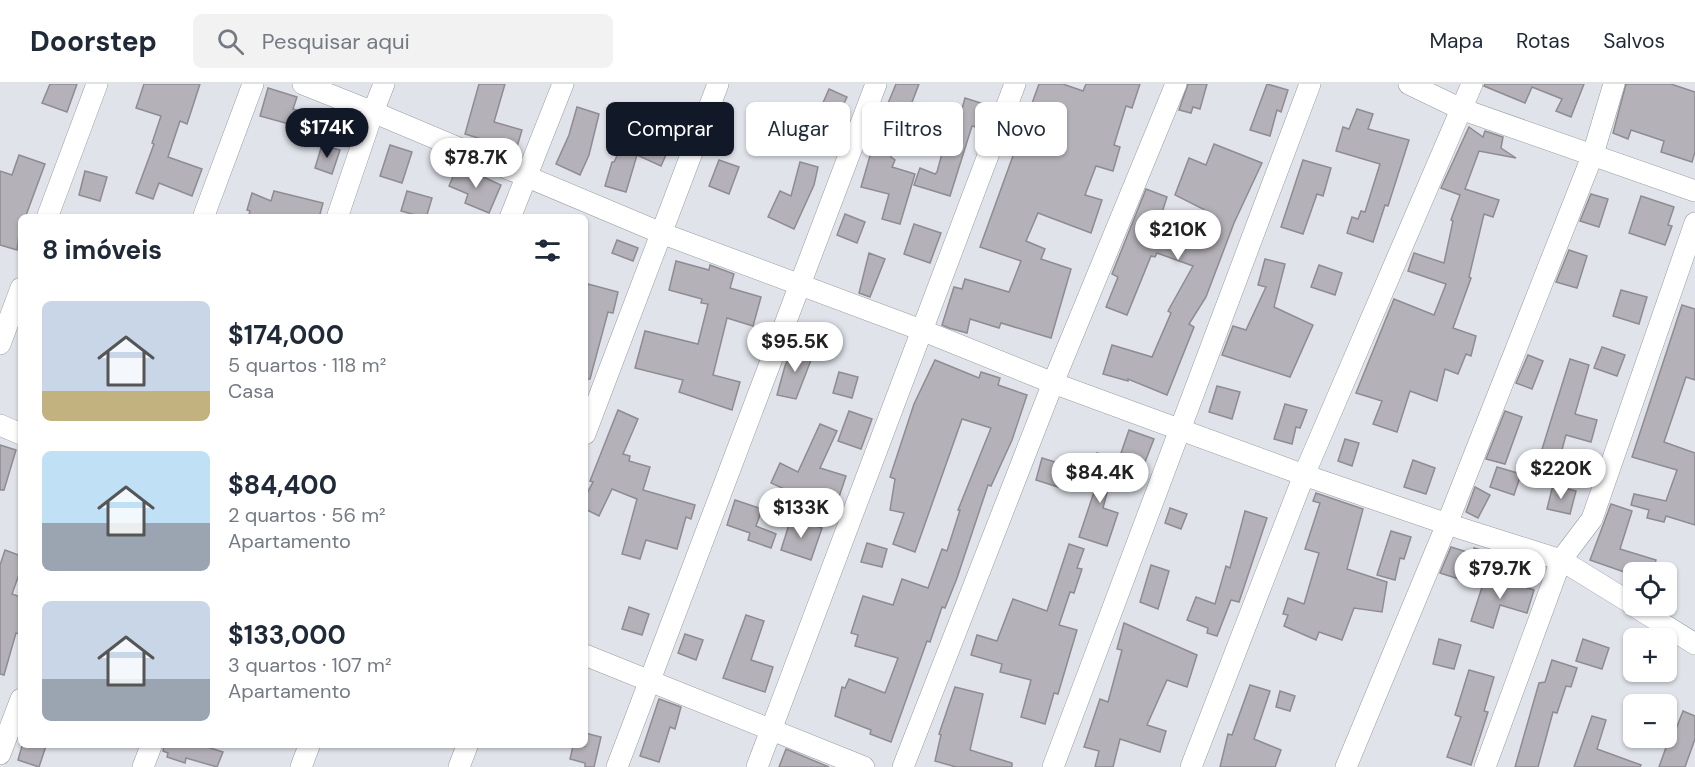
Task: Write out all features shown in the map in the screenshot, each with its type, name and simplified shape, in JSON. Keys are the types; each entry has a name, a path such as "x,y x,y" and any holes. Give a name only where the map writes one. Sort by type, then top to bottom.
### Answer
{"street":[{"path":"48,214 97,84"},
{"path":"204,214 253,84"},
{"path":"303,84 661,233 924,331 1053,383 1304,475 1561,560 1623,599"},
{"path":"338,214 384,84"},
{"path":"512,214 563,84"},
{"path":"588,426 718,84"},
{"path":"617,767 876,84"},
{"path":"757,767 924,331 1015,84"},
{"path":"903,767 1053,383 1176,84"},
{"path":"1053,767 1178,429 1310,84"},
{"path":"1409,84 1461,109 1695,191"},
{"path":"1191,767 1304,475 1472,84"},
{"path":"1346,767 1447,524 1593,154 1614,84"},
{"path":"1485,767 1561,560 1592,519 1695,223"},
{"path":"0,344 18,296"},
{"path":"0,425 18,433"},
{"path":"1650,616 1695,644"},
{"path":"588,656 864,767"},
{"path":"0,754 18,707"},
{"path":"143,767 150,748"},
{"path":"301,767 308,748"},
{"path":"459,767 466,748"}],"building":[{"path":"50,84 77,84 67,112 42,103"},
{"path":"144,84 200,84 187,124 180,121 168,157 202,169 192,196 159,183 153,199 136,193 154,144 152,143 161,116 136,108"},
{"path":"479,84 505,84 494,122 522,130 516,150 465,134"},
{"path":"896,84 919,84 912,102 889,102"},
{"path":"1039,84 1063,84 1083,91 1086,84 1140,84 1132,108 1126,106 1114,145 1120,147 1113,171 1096,166 1085,195 1102,200 1091,233 1038,213 1026,241 1045,249 1041,259 1071,269 1051,338 1001,323 999,328 970,319 967,333 949,328 942,325 954,287 962,289 965,279 1009,292 1021,261 980,247 1013,156 1067,156 1067,102 1032,102"},
{"path":"1188,84 1207,84 1200,109 1193,107 1191,113 1179,110"},
{"path":"1267,84 1288,90 1281,112 1277,110 1270,136 1250,130"},
{"path":"1485,84 1584,84 1571,117 1556,111 1562,99 1532,87 1525,103 1484,86"},
{"path":"1626,84 1671,84 1695,92 1695,152 1692,162 1661,152 1664,141 1631,130 1628,139 1613,133"},
{"path":"268,88 297,97 293,109 331,120 325,142 305,136 307,129 260,116"},
{"path":"829,89 847,97 845,102 823,102"},
{"path":"965,98 978,102 975,102 975,127 972,126 963,155"},
{"path":"577,107 599,114 589,155 580,175 556,164 569,135"},
{"path":"1357,109 1373,114 1368,129 1409,140 1388,206 1385,205 1373,242 1347,233 1352,217 1358,219 1361,211 1365,212 1380,164 1336,151 1343,127 1349,129"},
{"path":"1469,127 1483,137 1485,131 1503,137 1501,148 1516,158 1479,151 1465,189 1499,200 1493,217 1484,214 1469,277 1471,278 1453,328 1476,336 1471,356 1466,354 1458,374 1445,369 1437,401 1410,391 1397,432 1373,424 1382,401 1356,393 1394,299 1434,315 1446,284 1408,271 1414,253 1444,263 1453,221 1451,220 1460,195 1441,188"},
{"path":"1214,144 1262,163 1234,223 1206,297 1189,324 1194,327 1167,395 1128,379 1128,381 1103,374 1112,345 1152,357 1171,313 1168,311 1193,266 1157,253 1155,257 1151,256 1127,315 1106,307 1118,277 1112,274 1146,189 1167,197 1159,222 1167,225 1163,236 1200,248 1213,214 1175,195 1189,158 1206,165"},
{"path":"322,145 340,150 332,174 315,168"},
{"path":"390,145 412,152 402,183 380,176"},
{"path":"19,155 45,164 26,214 18,214 17,250 0,245 0,171 12,175"},
{"path":"617,156 637,156 626,192 605,186 612,162"},
{"path":"639,156 666,156 661,166"},
{"path":"870,156 891,156 895,160 892,167 915,174 900,224 882,219 889,194 861,187"},
{"path":"941,156 963,156 950,196 914,185 920,168 935,174"},
{"path":"719,160 739,167 729,194 709,186"},
{"path":"1303,160 1331,168 1323,196 1317,194 1303,234 1281,227"},
{"path":"800,162 818,167 814,185 794,229 768,217 780,191 791,196"},
{"path":"458,165 501,185 489,213 465,203 468,194 449,186"},
{"path":"85,171 107,177 100,201 79,195"},
{"path":"274,191 323,203 320,214 249,214 250,211 247,210 252,193 271,201"},
{"path":"407,191 432,198 427,214 401,211"},
{"path":"1591,194 1608,199 1599,227 1580,221"},
{"path":"1641,196 1674,207 1668,225 1672,226 1665,245 1629,233"},
{"path":"845,214 865,222 857,243 837,235"},
{"path":"914,224 941,233 930,263 904,254"},
{"path":"617,240 638,248 633,261 612,253"},
{"path":"1569,250 1587,256 1577,288 1556,282"},
{"path":"869,253 885,259 870,297 859,293"},
{"path":"1265,259 1285,264 1274,307 1313,325 1290,377 1222,355 1233,326 1246,330 1266,287 1258,285"},
{"path":"676,261 709,270 710,265 734,274 730,288 761,297 753,326 727,318 713,375 740,382 732,410 679,392 683,380 635,368 645,331 698,344 708,304 701,303 702,299 669,290"},
{"path":"1319,265 1342,273 1335,295 1311,287"},
{"path":"588,284 618,292 613,313 608,312 590,379 588,379"},
{"path":"1621,290 1647,297 1639,324 1613,316"},
{"path":"1682,305 1695,309 1695,380 1686,377 1664,442 1695,453 1695,525 1666,516 1664,522 1647,518 1649,510 1631,505 1634,494 1666,501 1677,470 1632,457"},
{"path":"794,346 813,355 796,399 777,395 785,366"},
{"path":"1602,347 1625,355 1617,376 1594,368"},
{"path":"1528,355 1543,361 1532,389 1516,383"},
{"path":"1570,359 1589,365 1575,414 1597,420 1591,442 1566,435 1558,464 1539,459"},
{"path":"935,360 979,378 981,372 1000,378 998,385 1027,395 1012,440 991,486 988,485 957,578 945,608 942,607 930,642 927,641 891,742 870,734 871,730 835,716 842,687 845,688 849,679 885,693 898,658 855,646 858,635 851,633 863,596 893,605 902,579 928,588 942,549 947,551 960,510 958,510 991,428 962,419 915,552 893,544 904,513 890,510 895,479 890,477 914,404"},
{"path":"839,372 858,377 852,398 833,393"},
{"path":"1217,386 1240,392 1232,419 1209,412"},
{"path":"1285,404 1307,410 1300,428 1296,427 1292,444 1274,439"},
{"path":"618,410 638,419 623,454 630,456 629,461 650,467 643,490 695,505 691,519 686,517 677,549 646,540 640,559 622,554 637,499 612,489 599,516 588,510 588,491 593,482 590,481"},
{"path":"849,411 872,419 861,449 838,441"},
{"path":"1505,411 1522,417 1505,464 1486,459"},
{"path":"820,424 837,431 820,468 846,476 834,512 771,483 780,463 798,472"},
{"path":"1129,430 1154,439 1145,462 1121,453"},
{"path":"1345,439 1359,443 1352,466 1338,461"},
{"path":"0,445 16,450 4,490 0,490"},
{"path":"1097,453 1116,458 1103,508 1118,513 1107,546 1079,537 1098,480 1090,478"},
{"path":"1042,458 1065,465 1058,487 1036,480"},
{"path":"1413,460 1435,468 1426,494 1404,487"},
{"path":"1497,467 1521,474 1514,495 1490,487"},
{"path":"1553,485 1576,491 1570,514 1547,509"},
{"path":"1475,487 1490,495 1478,518 1466,512"},
{"path":"1316,493 1363,509 1347,569 1387,582 1382,612 1354,608 1342,640 1319,632 1316,640 1284,626 1288,615 1283,614 1288,598 1304,604 1319,553 1305,549 1320,503 1313,501"},
{"path":"735,500 762,509 756,526 776,534 771,548 748,540 750,533 727,525"},
{"path":"1611,504 1632,511 1620,549 1656,560 1655,562 1623,562 1623,572 1590,560"},
{"path":"1170,508 1187,514 1181,529 1165,523"},
{"path":"1245,511 1267,518 1239,602 1231,600 1217,636 1207,633 1208,628 1187,620 1196,597 1215,604 1226,566 1230,568"},
{"path":"791,518 822,528 811,560 781,550"},
{"path":"1391,531 1411,537 1404,559 1400,558 1395,580 1377,575"},
{"path":"867,543 887,549 882,567 861,562"},
{"path":"1069,544 1084,549 1077,568 1082,569 1074,593 1070,592 1059,625 1077,630 1058,694 1054,693 1045,724 1021,717 1031,680 1000,672 1002,664 971,655 977,635 997,641 1013,599 1047,611"},
{"path":"1451,547 1473,554 1474,548 1491,553 1481,586 1440,573"},
{"path":"5,550 18,555 18,577 12,594 18,596 18,633 16,633 4,675 0,674 0,565"},
{"path":"1151,565 1169,571 1158,609 1140,602"},
{"path":"1486,575 1534,590 1527,613 1500,605 1493,628 1471,621"},
{"path":"629,607 649,614 642,635 622,629"},
{"path":"746,615 764,621 751,660 773,667 765,692 723,678"},
{"path":"1124,623 1197,655 1187,687 1167,680 1147,725 1166,731 1160,752 1120,739 1113,767 1095,767 1099,751 1084,747 1100,699 1108,702 1122,650 1117,649"},
{"path":"685,634 703,640 696,660 678,653"},
{"path":"1439,639 1461,645 1454,669 1433,664"},
{"path":"1583,639 1609,648 1602,669 1576,661"},
{"path":"1552,660 1577,668 1571,687 1566,686 1557,713 1553,712 1538,767 1515,767 1539,683 1545,682"},
{"path":"1469,670 1494,677 1484,711 1488,712 1471,765 1447,757 1461,717 1455,715"},
{"path":"1250,685 1270,691 1254,739 1281,750 1275,767 1220,767 1228,734 1232,735"},
{"path":"955,687 983,694 970,750 1012,763 1012,767 956,767 935,761 941,735 939,734"},
{"path":"1280,691 1295,696 1290,711 1276,707"},
{"path":"659,699 681,707 675,729 670,727 659,762 640,756"},
{"path":"1683,711 1695,716 1695,739 1685,767 1659,767 1666,748 1677,748 1677,726"},
{"path":"1592,716 1606,720 1597,749 1641,765 1640,767 1574,767"},
{"path":"588,734 601,737 594,767 585,767 585,763 570,759 573,748 588,748"},
{"path":"21,748 45,748 39,767 18,760"},
{"path":"164,748 210,748 223,752 217,767 186,758 185,763 167,757 168,753 163,751"},
{"path":"786,749 829,767 779,767"}]}
